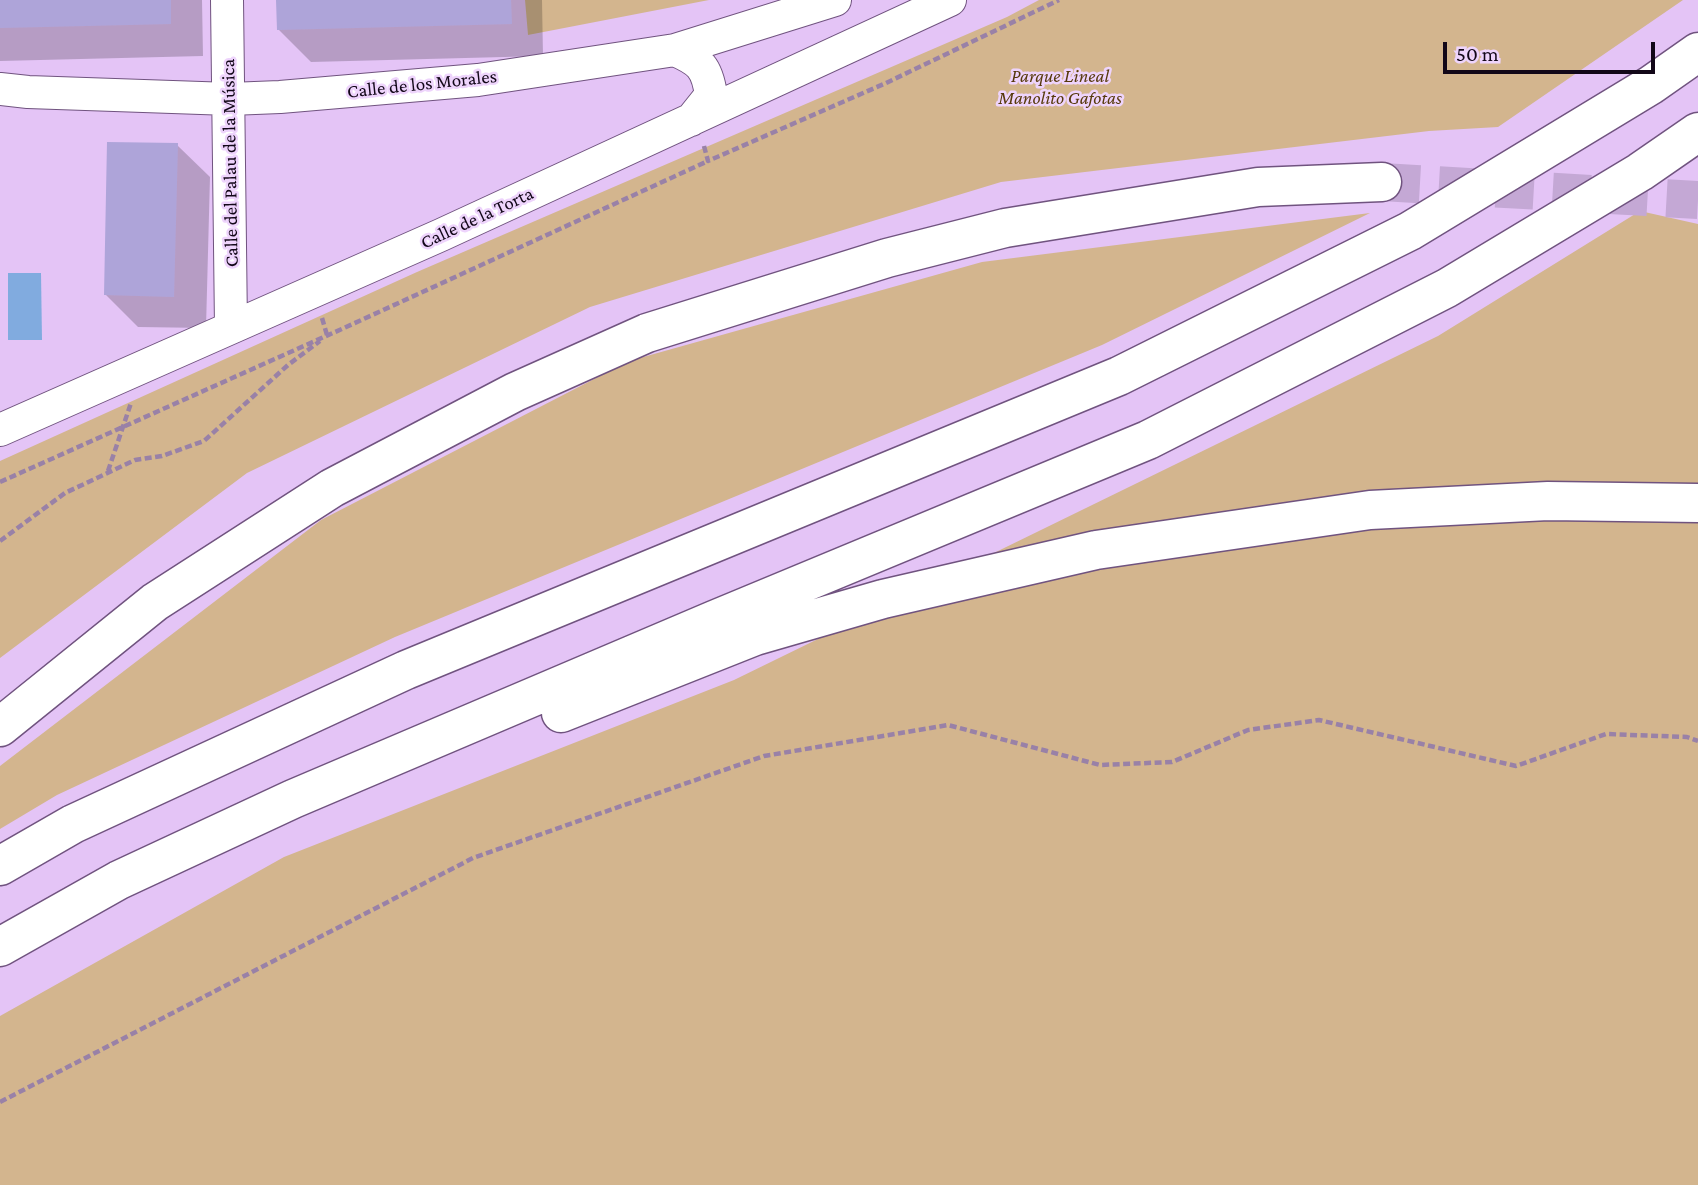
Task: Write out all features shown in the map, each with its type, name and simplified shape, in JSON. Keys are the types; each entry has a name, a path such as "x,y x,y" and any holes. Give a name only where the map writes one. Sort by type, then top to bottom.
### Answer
{"highway":[{"path":"0,866 73,824 406,670 1119,376 1410,231 1651,85 1698,52"},
{"path":"0,947 119,880 293,799 1148,440 1447,288 1640,172 1698,132"},
{"path":"1640,172 1698,148"},
{"path":"0,727 155,602 332,488 515,392 647,333 887,258 1004,228 1258,187 1381,182"},
{"path":"293,799 391,780 755,636 883,599 1096,550 1370,510 1548,501 1692,503"}],"street":[{"name":"Calle del Palau de la Música","path":"227,0 232,327"},
{"name":"Calle de los Morales","path":"0,89 230,99 478,80 675,50 835,0"},
{"name":"Calle de la Torta","path":"0,430 441,235 696,129 950,0"},
{"path":"675,50 697,60 709,76 712,95 696,129"}],"path":[{"path":"0,482 886,83 1059,0"},
{"path":"696,129 708,161"},
{"path":"0,541 65,493 135,460 162,456 204,441 288,365 329,334 312,291"},
{"path":"108,472 137,387 130,372"},
{"path":"0,1102 473,858 764,756 948,726 1100,765 1172,762 1248,730 1319,720 1516,766 1606,734 1687,737 1698,741"}],"green space":[{"path":"525,0 709,0 528,35"},
{"name":"Parque Lineal Manolito Gafotas","path":"1039,0 1683,0 1498,127 1429,131 1001,182 590,307 247,473 0,658 0,461 417,272 1007,17"},
{"path":"1640,211 1698,224 1698,1185 0,1185 0,1016 284,857 734,680 1438,336"},
{"path":"1370,213 1102,345 395,637 57,795 0,829 0,766 321,520 629,361 982,262"}],"water":[{"path":"8,273 41,273 42,340 8,340"}],"building":[{"path":"0,0 171,0 171,24 0,28"},
{"path":"276,0 511,0 512,24 277,30"},
{"path":"107,142 178,143 174,297 104,295"}],"tunnel":[{"path":"1382,182 1698,200"}]}
